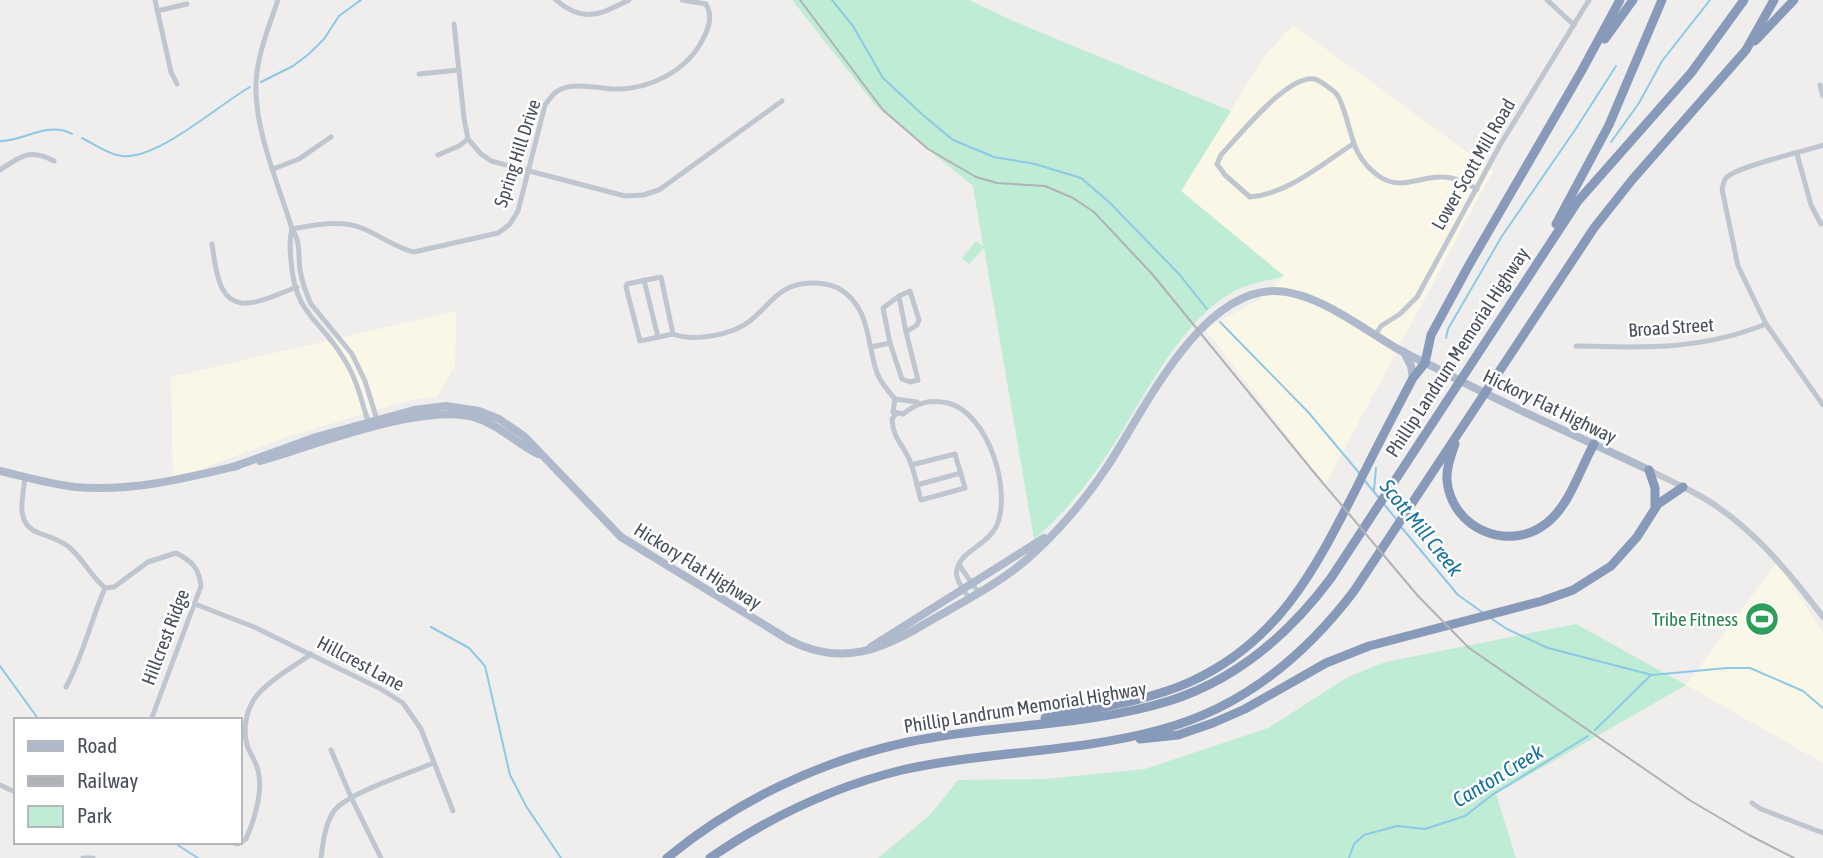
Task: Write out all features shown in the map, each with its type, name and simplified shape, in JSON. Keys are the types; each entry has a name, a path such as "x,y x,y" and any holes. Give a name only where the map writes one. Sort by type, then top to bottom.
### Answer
{"highway":[{"path":"985,730 1147,696 1204,675 1236,655 1278,618 1308,579 1331,538 1413,378 1425,363 1431,335 1469,264 1620,0"},
{"path":"1581,72 1633,0"},
{"path":"1532,269 1609,125 1661,0"},
{"name":"Phillip Landrum Memorial Highway","path":"667,858 736,810 810,773 894,746 985,730 1124,712 1171,701 1205,686 1250,660 1287,631 1318,596 1578,201 1692,73 1744,0"},
{"path":"1746,50 1774,0"},
{"path":"710,858 757,828 837,790 933,764 1144,734 1178,724 1242,696 1268,678 1337,615 1574,255 1607,210 1746,50 1794,0"},
{"path":"1460,429 1447,471 1452,499 1466,520 1482,531 1500,536 1530,533 1548,523 1566,499 1594,444"},
{"path":"1649,470 1655,488 1654,508"},
{"path":"1097,742 1162,737 1196,729 1245,709 1326,663 1369,646 1558,596 1600,574 1629,546 1661,500 1683,487"}],"main road":[{"name":"Hickory Flat Highway","path":"0,471 74,486 113,488 181,481 373,424 428,415 466,415 500,428 540,455 615,532 641,551 806,648 840,654 895,641 975,589 1049,535 1073,511 1105,470 1178,355 1206,325 1234,302 1264,292 1287,292 1314,301 1425,363 1649,470"},
{"path":"1404,352 1413,378"}],"street":[{"path":"155,0 171,72 177,84"},
{"path":"278,0 258,64 256,81 259,120 292,229 299,238 300,266 311,304 352,354 365,381 373,424"},
{"path":"556,0 563,6 585,15 606,12 629,0"},
{"name":"Spring Hill Drive","path":"292,229 315,225 361,227 401,249 415,252 499,233 510,224 518,211 545,104 556,91 578,86 617,89 638,87 677,70 694,54 710,20 706,4 682,0"},
{"path":"1547,0 1574,25"},
{"name":"Lower Scott Mill Road","path":"1376,334 1381,326 1400,314 1417,297 1500,145 1589,0"},
{"path":"157,11 187,4"},
{"path":"454,24 468,139 481,154 491,161 625,196 643,195 659,190 782,101"},
{"path":"419,74 459,70"},
{"path":"1353,144 1292,184 1259,196 1250,197 1225,175 1217,164 1221,155 1286,88 1314,79 1324,83 1338,96 1353,144 1374,171 1392,183 1442,177 1462,180 1477,189"},
{"path":"1820,85 1823,96"},
{"path":"274,169 299,159 331,137"},
{"path":"438,155 468,139"},
{"path":"1823,145 1747,167 1725,179 1722,189 1738,266 1766,324 1823,405"},
{"path":"0,170 30,154 39,153 54,161"},
{"path":"1797,154 1811,205 1821,224"},
{"path":"292,229 289,239 295,287 305,311 340,351 373,424"},
{"path":"212,244 220,283 230,298 237,302 257,302 304,285"},
{"path":"673,334 661,277 627,284 640,341 673,334 692,338 738,328 749,322 782,290 795,284 824,283 837,288 852,299 866,319 878,376 895,399 947,403 964,410 988,442 996,459 1001,481 997,524 986,541 962,558 956,574 967,594"},
{"path":"644,280 658,337"},
{"path":"899,296 906,332 918,380 910,382 902,379 890,343 883,309 899,296 910,291 919,320 917,325 906,332"},
{"name":"Broad Street","path":"1576,346 1633,348 1689,345 1739,335 1766,324"},
{"path":"871,347 890,343"},
{"path":"895,399 892,408 896,414"},
{"path":"896,414 903,414 918,402"},
{"path":"896,414 892,419 897,443 909,458 911,465 917,485 921,500 965,488 955,454 911,465"},
{"name":"Hickory Flat Highway","path":"1649,470 1712,505 1766,548 1823,617"},
{"path":"917,485 961,473"},
{"path":"25,477 21,513 24,522 30,530 65,544 105,588 80,658 66,687"},
{"name":"Hillcrest Ridge","path":"105,588 114,587 148,562 176,553 190,560 200,576 201,586 195,604 152,718"},
{"path":"959,565 975,589"},
{"name":"Hillcrest Lane","path":"195,604 254,626 381,689 403,703 421,729 453,811"},
{"path":"242,842 246,839 260,791 258,767 249,750 246,736 250,707 260,691 311,654"},
{"path":"331,750 381,858"},
{"path":"321,858 324,834 334,809 351,797 433,763"},
{"path":"1752,803 1823,833"},
{"path":"83,858 93,858"}],"shaded area":[{"path":"1293,25 1493,171 1325,485 1205,329 1262,298 1284,276 1181,191 1263,58"},
{"path":"456,311 455,365 437,397 414,399 289,436 173,479 171,377"},
{"path":"1777,562 1823,632 1823,763 1686,685"}],"green space":[{"path":"792,0 969,0 1013,21 1231,111 1181,191 1284,276 1243,287 1221,299 1201,316 1166,361 1091,478 1064,510 1034,539 984,248 969,264 962,258 976,241 983,246 973,186 876,106"},
{"path":"1576,624 1686,685 1496,794 1516,858 878,858 930,815 958,780 1045,779 1145,769 1268,728 1348,677 1385,662"}],"waterway":[{"path":"261,82 293,66 309,54 324,39 339,16 361,0"},
{"name":"Scott Mill Creek","path":"832,0 853,26 883,78 953,140 994,157 1035,164 1081,178 1110,203 1179,274 1207,309"},
{"path":"1611,142 1639,103 1662,61 1710,0"},
{"path":"1446,338 1448,329 1502,236 1616,66"},
{"path":"82,138 112,154 137,155 170,141 250,87"},
{"path":"0,141 54,130 72,134"},
{"name":"Scott Mill Creek","path":"1220,322 1309,413 1360,474"},
{"path":"1374,490 1376,468"},
{"name":"Scott Mill Creek","path":"1365,481 1379,498"},
{"name":"Scott Mill Creek","path":"1383,503 1397,520"},
{"name":"Scott Mill Creek","path":"1402,528 1458,595 1482,612"},
{"name":"Canton Creek","path":"1492,619 1548,648 1652,675 1750,668 1803,691 1823,708"},
{"path":"431,627 469,648 485,666 510,775 526,806 561,858"},
{"path":"0,666 38,718"},
{"name":"Canton Creek","path":"1595,730 1651,675"},
{"name":"Canton Creek","path":"1349,858 1354,844 1364,835 1397,826 1425,829 1465,816 1492,795 1588,736"},
{"path":"176,844 198,858"}],"railway":[{"path":"800,0 883,110 928,149 976,177 997,183 1045,186 1073,198 1094,212 1153,275 1418,596 1469,648 1691,801 1794,858"}],"place":[{"name":"Tribe Fitness","path":"1762,619"}]}
